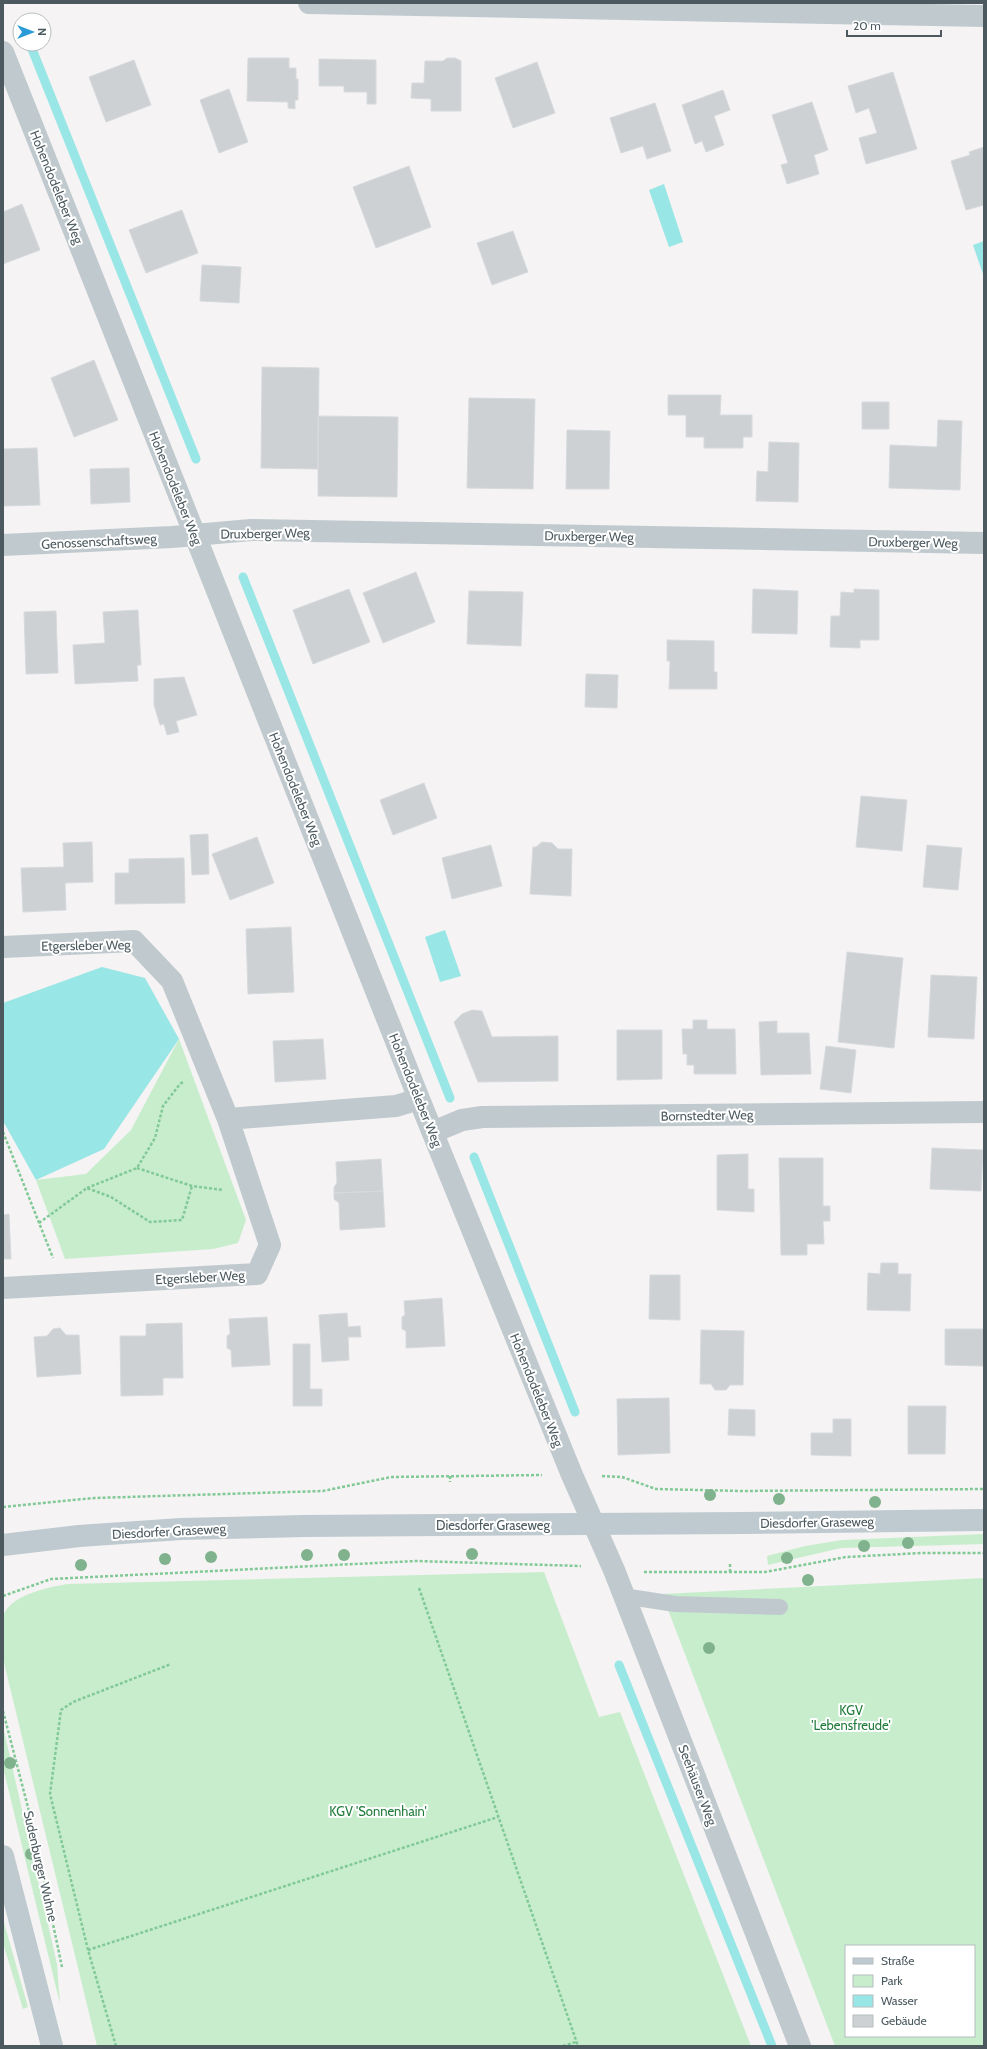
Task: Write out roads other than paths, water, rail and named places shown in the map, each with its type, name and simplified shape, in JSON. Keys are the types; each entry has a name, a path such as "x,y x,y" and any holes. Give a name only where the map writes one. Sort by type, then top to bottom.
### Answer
{"main road":[{"name":"Diesdorfer Graseweg","path":"3,1545 79,1536 181,1529 312,1526 984,1520"},
{"path":"3,1856 52,2046"}],"street":[{"path":"309,3 984,16"},
{"name":"Hohendodeleber Weg","path":"3,52 419,1099 572,1475 594,1524"},
{"name":"Druxberger Weg","path":"195,535 251,530 984,543"},
{"name":"Genossenschaftsweg","path":"3,545 195,535"},
{"name":"Etgersleber Weg","path":"3,947 134,941 172,981 228,1119 270,1245 257,1274 3,1288"},
{"path":"228,1119 396,1106 419,1099"},
{"name":"Bornstedter Weg","path":"433,1132 462,1120 482,1117 984,1112"},
{"name":"Seehäuser Weg","path":"594,1524 800,2046"}],"lane":[{"path":"623,1596 676,1604 780,1607"}],"water":[{"path":"664,184 683,242 669,247 649,190"},
{"path":"984,241 984,277 973,245"},
{"path":"445,930 461,976 440,982 425,937"},
{"path":"102,967 145,978 179,1039 104,1149 36,1180 3,1121 3,1003"}],"waterway":[{"path":"33,52 196,459"},
{"path":"243,577 450,1098"},
{"path":"474,1157 575,1412"},
{"path":"619,1665 772,2046"}],"park label":[{"name":"KGV 'Lebensfreude'","path":"851,1718"},
{"name":"KGV 'Sonnenhain'","path":"378,1811"}]}
